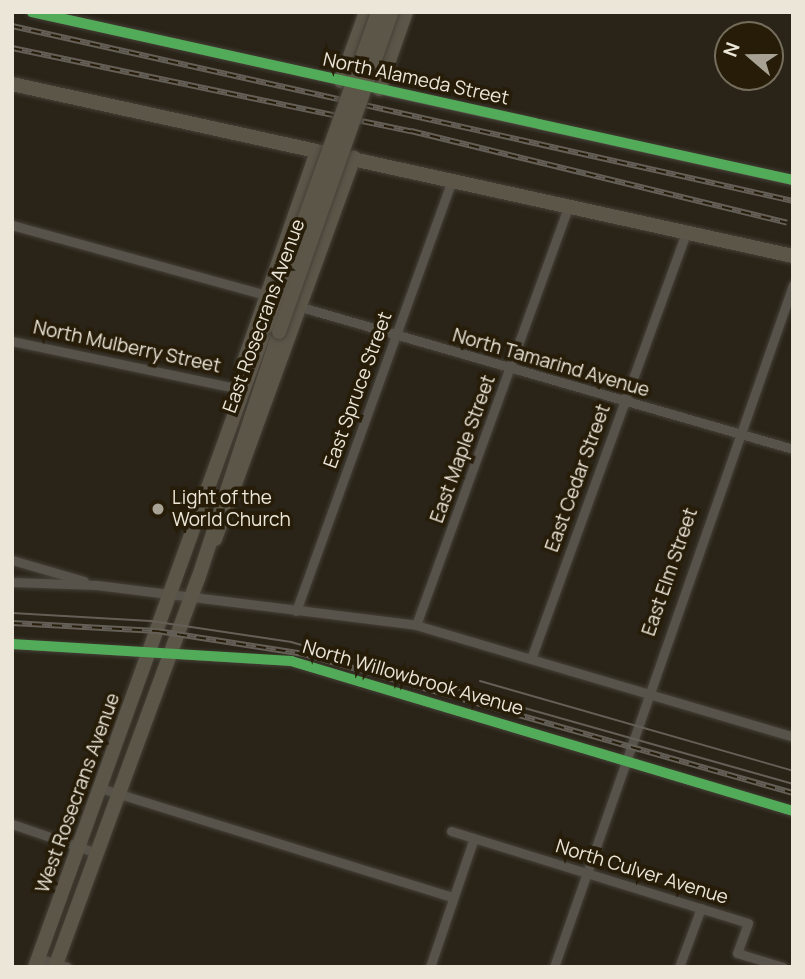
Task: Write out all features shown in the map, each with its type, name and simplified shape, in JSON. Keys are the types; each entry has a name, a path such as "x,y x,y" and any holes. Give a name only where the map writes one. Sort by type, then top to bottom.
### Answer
{"main road":[{"path":"341,81 366,12"},
{"name":"East Rosecrans Avenue","path":"177,634 198,579 272,330 378,12"},
{"name":"East Rosecrans Avenue","path":"156,631 392,12"},
{"path":"379,89 406,12"},
{"path":"12,84 793,256"},
{"path":"174,579 235,388 317,151"},
{"path":"198,579 354,159"},
{"name":"West Rosecrans Avenue","path":"36,962 156,631"},
{"name":"West Rosecrans Avenue","path":"60,966 97,853 177,634"}],"street":[{"name":"North Alameda Street","path":"32,12 793,180"},
{"name":"East Spruce Street","path":"296,611 452,181"},
{"name":"East Maple Street","path":"416,625 511,371 569,205"},
{"path":"12,225 267,295"},
{"name":"East Cedar Street","path":"531,656 686,233"},
{"name":"East Elm Street","path":"554,967 629,761 646,694 793,285"},
{"name":"North Tamarind Avenue","path":"301,307 511,371 793,449"},
{"name":"North Mulberry Street","path":"12,341 235,388"},
{"path":"12,559 97,585"},
{"name":"North Willowbrook Avenue","path":"12,582 97,585 190,599 416,625 531,656 646,694 793,737"},
{"name":"North Willowbrook Avenue","path":"12,644 171,649 291,661 793,811"},
{"path":"100,788 453,897"},
{"path":"12,824 97,853"},
{"name":"North Culver Avenue","path":"450,831 748,923 737,953 783,967"},
{"path":"430,967 474,838"},
{"path":"680,967 701,908"},
{"path":"36,962 60,966"}],"tram line":[{"path":"12,613 151,621 291,642 793,784"},
{"path":"480,681 793,771"}],"railway":[{"path":"12,26 793,201"},
{"path":"12,48 411,131 787,223"},
{"path":"12,623 157,631 304,654 793,793"}],"cycle path":[{"path":"32,12 793,180"},
{"path":"12,644 291,661 793,811"}],"place":[{"name":"Light of the World Church","path":"158,509"}]}
